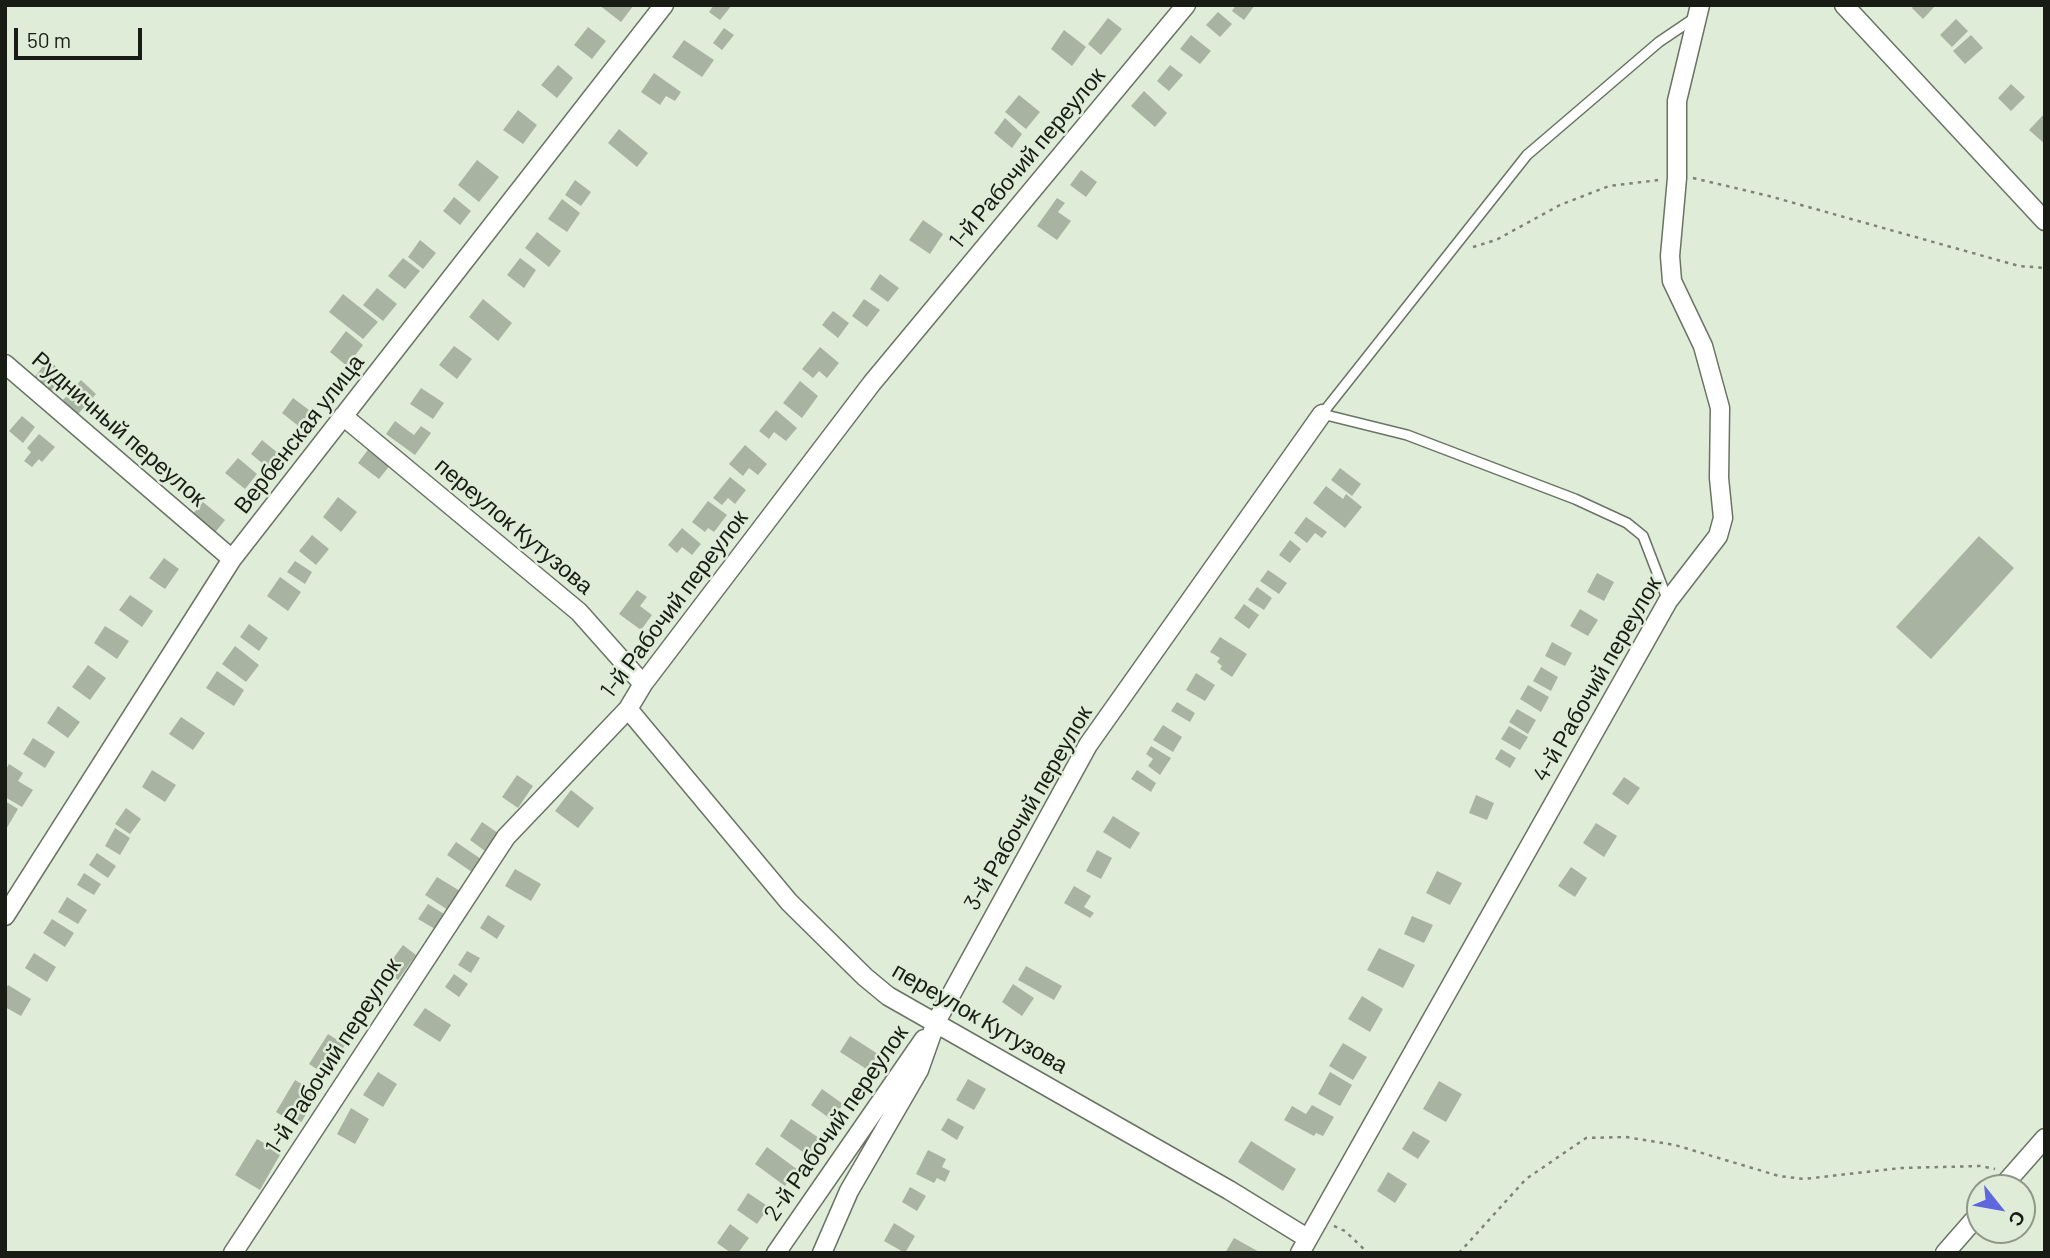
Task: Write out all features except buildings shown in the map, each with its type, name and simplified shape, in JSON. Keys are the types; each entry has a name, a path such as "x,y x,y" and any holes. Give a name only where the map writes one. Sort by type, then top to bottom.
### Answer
{"street":[{"name":"Вербенская улица","path":"5,916 232,559 664,5"},
{"name":"1-й Рабочий переулок","path":"233,1253 506,837 628,709 643,684 872,383 1185,5"},
{"path":"1844,5 2045,221"},
{"name":"4-й Рабочий переулок","path":"1304,1245 1668,601 1718,536 1723,519 1720,408 1703,346 1672,281 1670,256 1677,178 1677,101 1699,10"},
{"name":"Рудничный переулок","path":"5,364 232,559"},
{"name":"3-й Рабочий переулок","path":"822,1253 849,1191 919,1070 936,1022 1088,745 1322,414"},
{"name":"переулок Кутузова","path":"343,416 579,612 643,684"},
{"name":"переулок Кутузова","path":"628,709 789,902 881,990 1229,1190 1304,1245"},
{"name":"2-й Рабочий переулок","path":"776,1253 936,1022"},
{"path":"2015,1173 2045,1138"},
{"path":"1945,1253 1966,1229"}],"lane":[{"path":"1668,601 1643,536 1627,523 1575,499 1407,435 1322,414 1527,155 1699,10"}],"path":[{"path":"1449,253 1496,240 1560,205 1609,186 1686,177 1769,196 2019,266 2045,268"},
{"path":"1459,1253 1526,1179 1586,1138 1626,1137 1675,1145 1779,1177 1804,1180 1901,1168 1980,1166 2015,1173"},
{"path":"1318,1219 1345,1231 1368,1253"}]}
